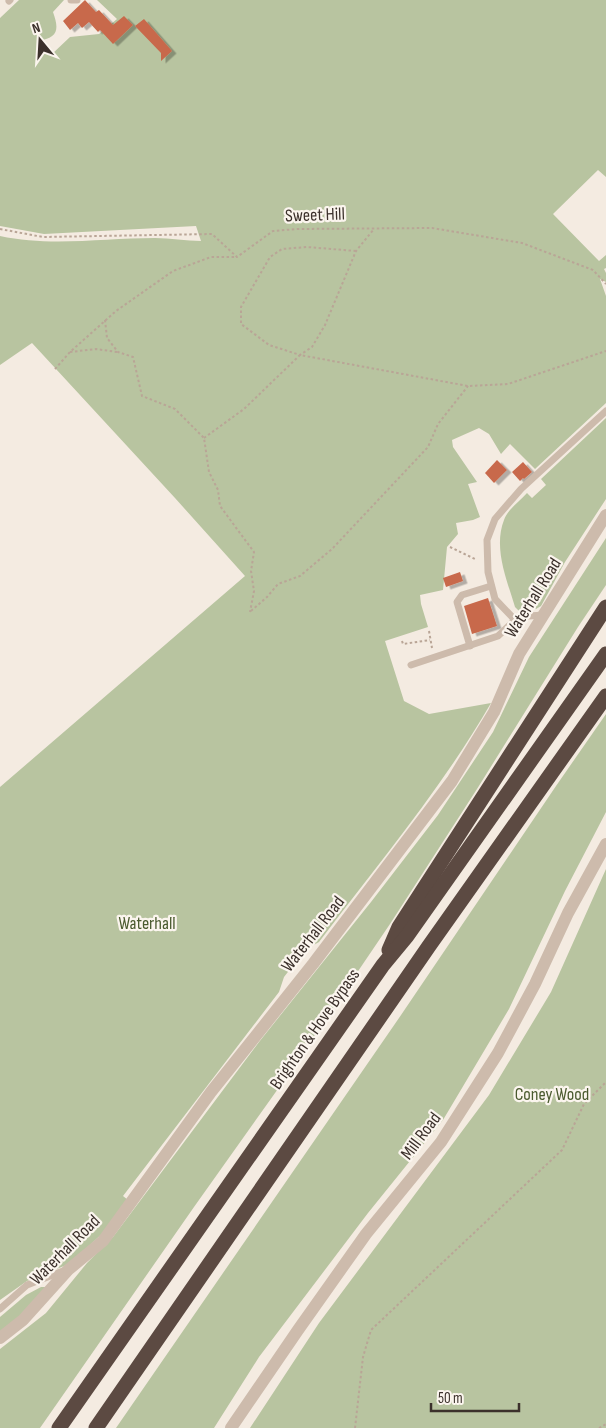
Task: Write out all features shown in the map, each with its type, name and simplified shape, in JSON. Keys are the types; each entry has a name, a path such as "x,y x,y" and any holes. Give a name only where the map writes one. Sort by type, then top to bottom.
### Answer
{"highway":[{"path":"383,965 399,927 606,607"},
{"name":"Brighton & Hove Bypass","path":"59,1428 383,965 413,928 606,654"},
{"path":"96,1428 429,946 606,696"}],"street":[{"name":"Waterhall Road","path":"0,1338 23,1320 68,1270 103,1242 211,1092 313,964 452,781 494,712 519,654 606,515"},
{"name":"Mill Road","path":"231,1428 366,1234 446,1134 498,1053 535,984 568,913 606,844"}],"lane":[{"path":"71,0 77,0"},
{"path":"515,620 495,599 491,586 487,558 487,540 495,519 521,489 606,411"},
{"path":"470,646 457,602 462,595 491,586"},
{"path":"411,665 498,636 515,620 529,616 544,615"},
{"path":"0,1309 27,1285 68,1270"}],"path":[{"name":"Sweet Hill","path":"237,257 273,231 297,229 432,228 522,243 593,270 606,285"},
{"path":"0,229 43,237 212,234 237,257"},
{"path":"204,438 244,410 300,354 312,347 325,325 356,251 374,229"},
{"path":"356,251 307,247 282,249 270,258 241,307 241,324 269,345 300,354 468,386 508,384 606,351"},
{"path":"55,368 105,320 172,271 211,257 237,257"},
{"path":"105,320 107,338 118,352"},
{"path":"70,352 96,349 118,352 133,357 142,396 175,409 204,438 210,472 218,490 220,506 254,552 252,571 254,591 250,612 278,584 300,576 332,549 428,447 438,424 468,386"},
{"path":"450,546 479,560 487,558"},
{"path":"429,631 433,658"},
{"path":"402,641 404,644 430,640"},
{"path":"355,1428 363,1357 371,1330 562,1150 584,1104 606,1082"},
{"path":"600,1428 606,1424"}],"green space":[{"name":"Waterhall","path":"19,0 64,0 53,12 56,32 50,38 37,41 51,55 70,37 99,34 117,19 97,0 606,0 606,177 598,170 553,214 599,261 606,255 606,268 604,269 606,282 600,279 606,296 606,403 535,469 510,444 501,454 489,434 479,428 452,440 453,447 477,482 468,484 480,517 456,523 458,534 447,547 443,590 420,595 428,627 385,641 404,701 429,714 491,703 431,795 319,942 305,950 284,977 279,992 123,1196 128,1200 103,1233 69,1264 27,1281 0,1300 0,787 245,576 32,343 0,365 0,236 38,241 155,238 201,241 196,226 44,234 0,226 0,18"},
{"path":"606,418 606,499 565,562 541,606 536,609 519,611 515,607 502,564 500,542 506,516 527,493 532,498 546,485 541,479"},
{"path":"606,538 606,585 390,924 285,1079 40,1428 0,1428 0,1349 46,1313 87,1263 113,1237 259,1042 438,815 493,732 529,657"},
{"path":"606,714 606,812 565,891 509,1009 443,1120 368,1213 259,1357 214,1428 116,1428 399,1018"},
{"name":"Coney Wood","path":"606,869 606,1428 250,1428 319,1323 489,1095 551,992"},
{"path":"41,1287 46,1287 46,1295 0,1332 0,1317 26,1295"}],"building":[{"path":"85,0 96,12 99,10 113,25 124,16 133,25 113,44 100,30 98,32 89,22 82,28 78,23 70,30 63,21"},
{"path":"144,19 172,51 161,61 161,53 135,26"},
{"path":"497,460 507,470 494,483 485,473"},
{"path":"523,462 532,472 520,481 512,472"},
{"path":"460,572 463,581 446,587 443,578"},
{"path":"488,598 497,626 472,634 464,606"}]}
